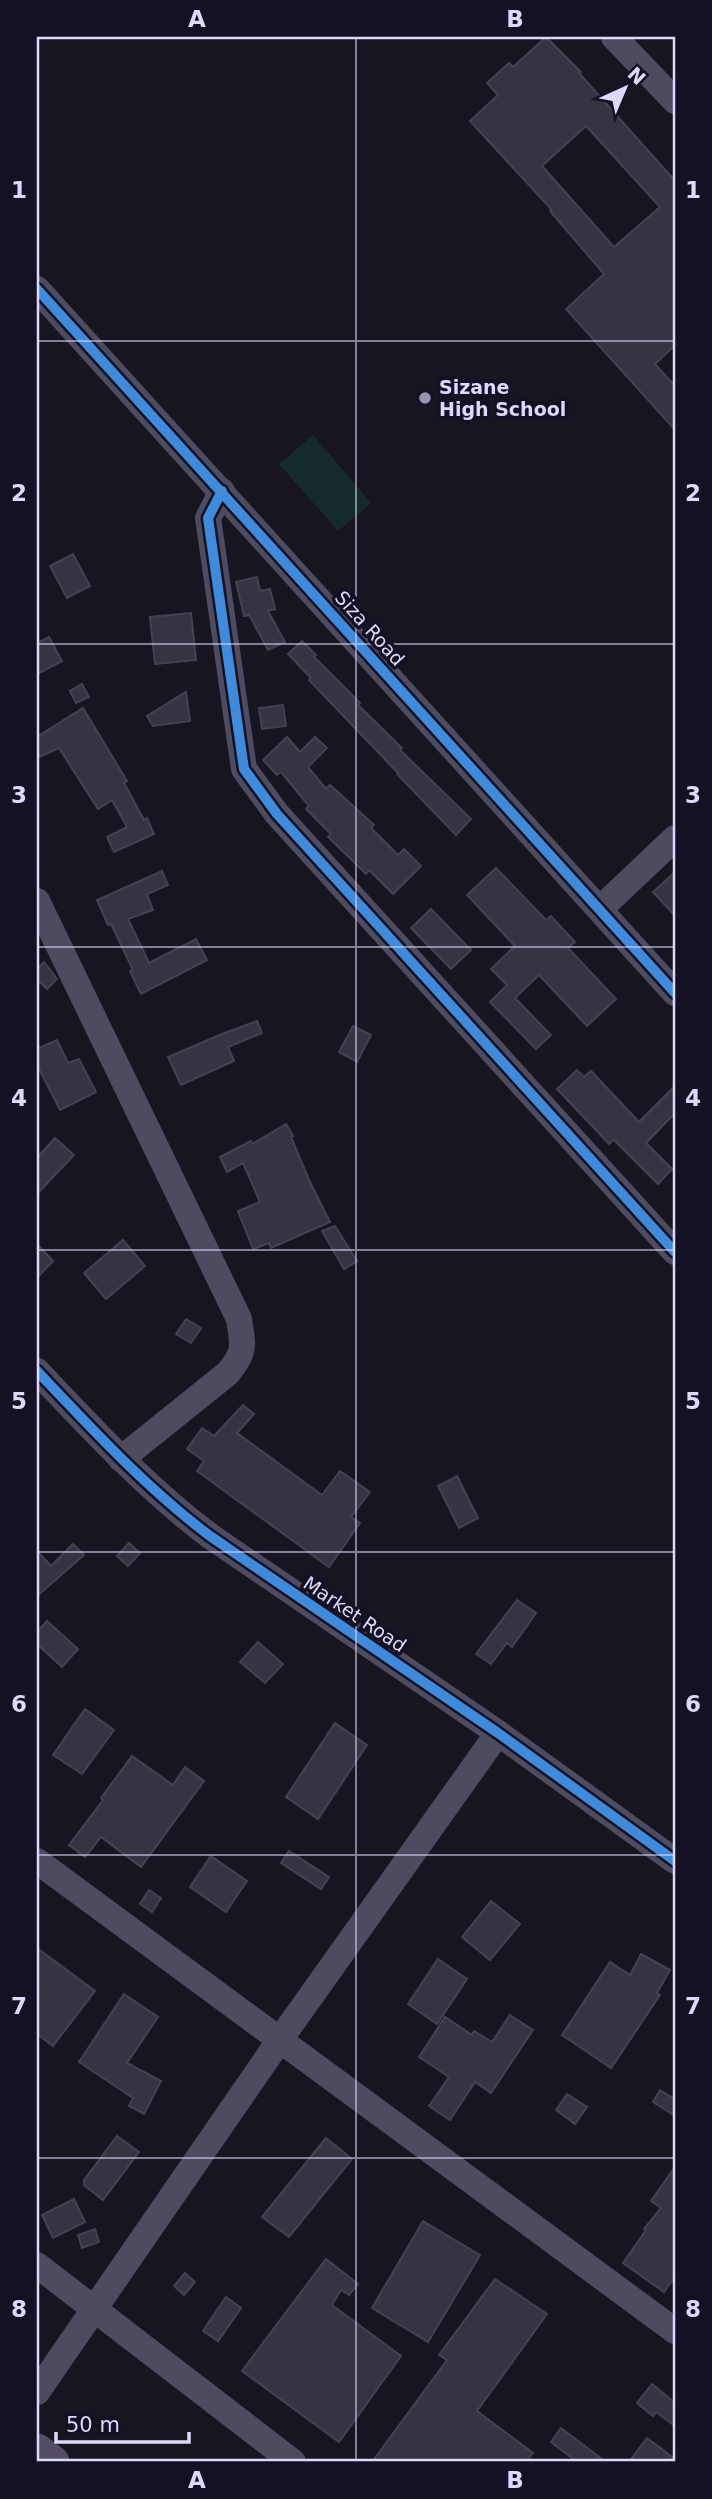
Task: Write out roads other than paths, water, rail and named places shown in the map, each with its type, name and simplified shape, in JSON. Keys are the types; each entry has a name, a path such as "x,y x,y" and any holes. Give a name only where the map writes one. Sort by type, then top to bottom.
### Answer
{"main road":[{"path":"37,2450 53,2462"}],"street":[{"path":"624,40 675,101"},
{"name":"Siza Road","path":"37,289 675,993"},
{"path":"222,491 208,518 244,769 276,814 675,1252"},
{"path":"600,909 675,838"},
{"path":"37,901 239,1319 243,1348 228,1373 121,1459"},
{"name":"Market Road","path":"37,1371 121,1459 177,1511 498,1733 675,1861"},
{"path":"37,2392 279,2041 498,1733"},
{"path":"37,1861 675,2331"},
{"path":"37,2265 293,2462"}],"place":[{"name":"Sizane High School","path":"425,398"}]}
